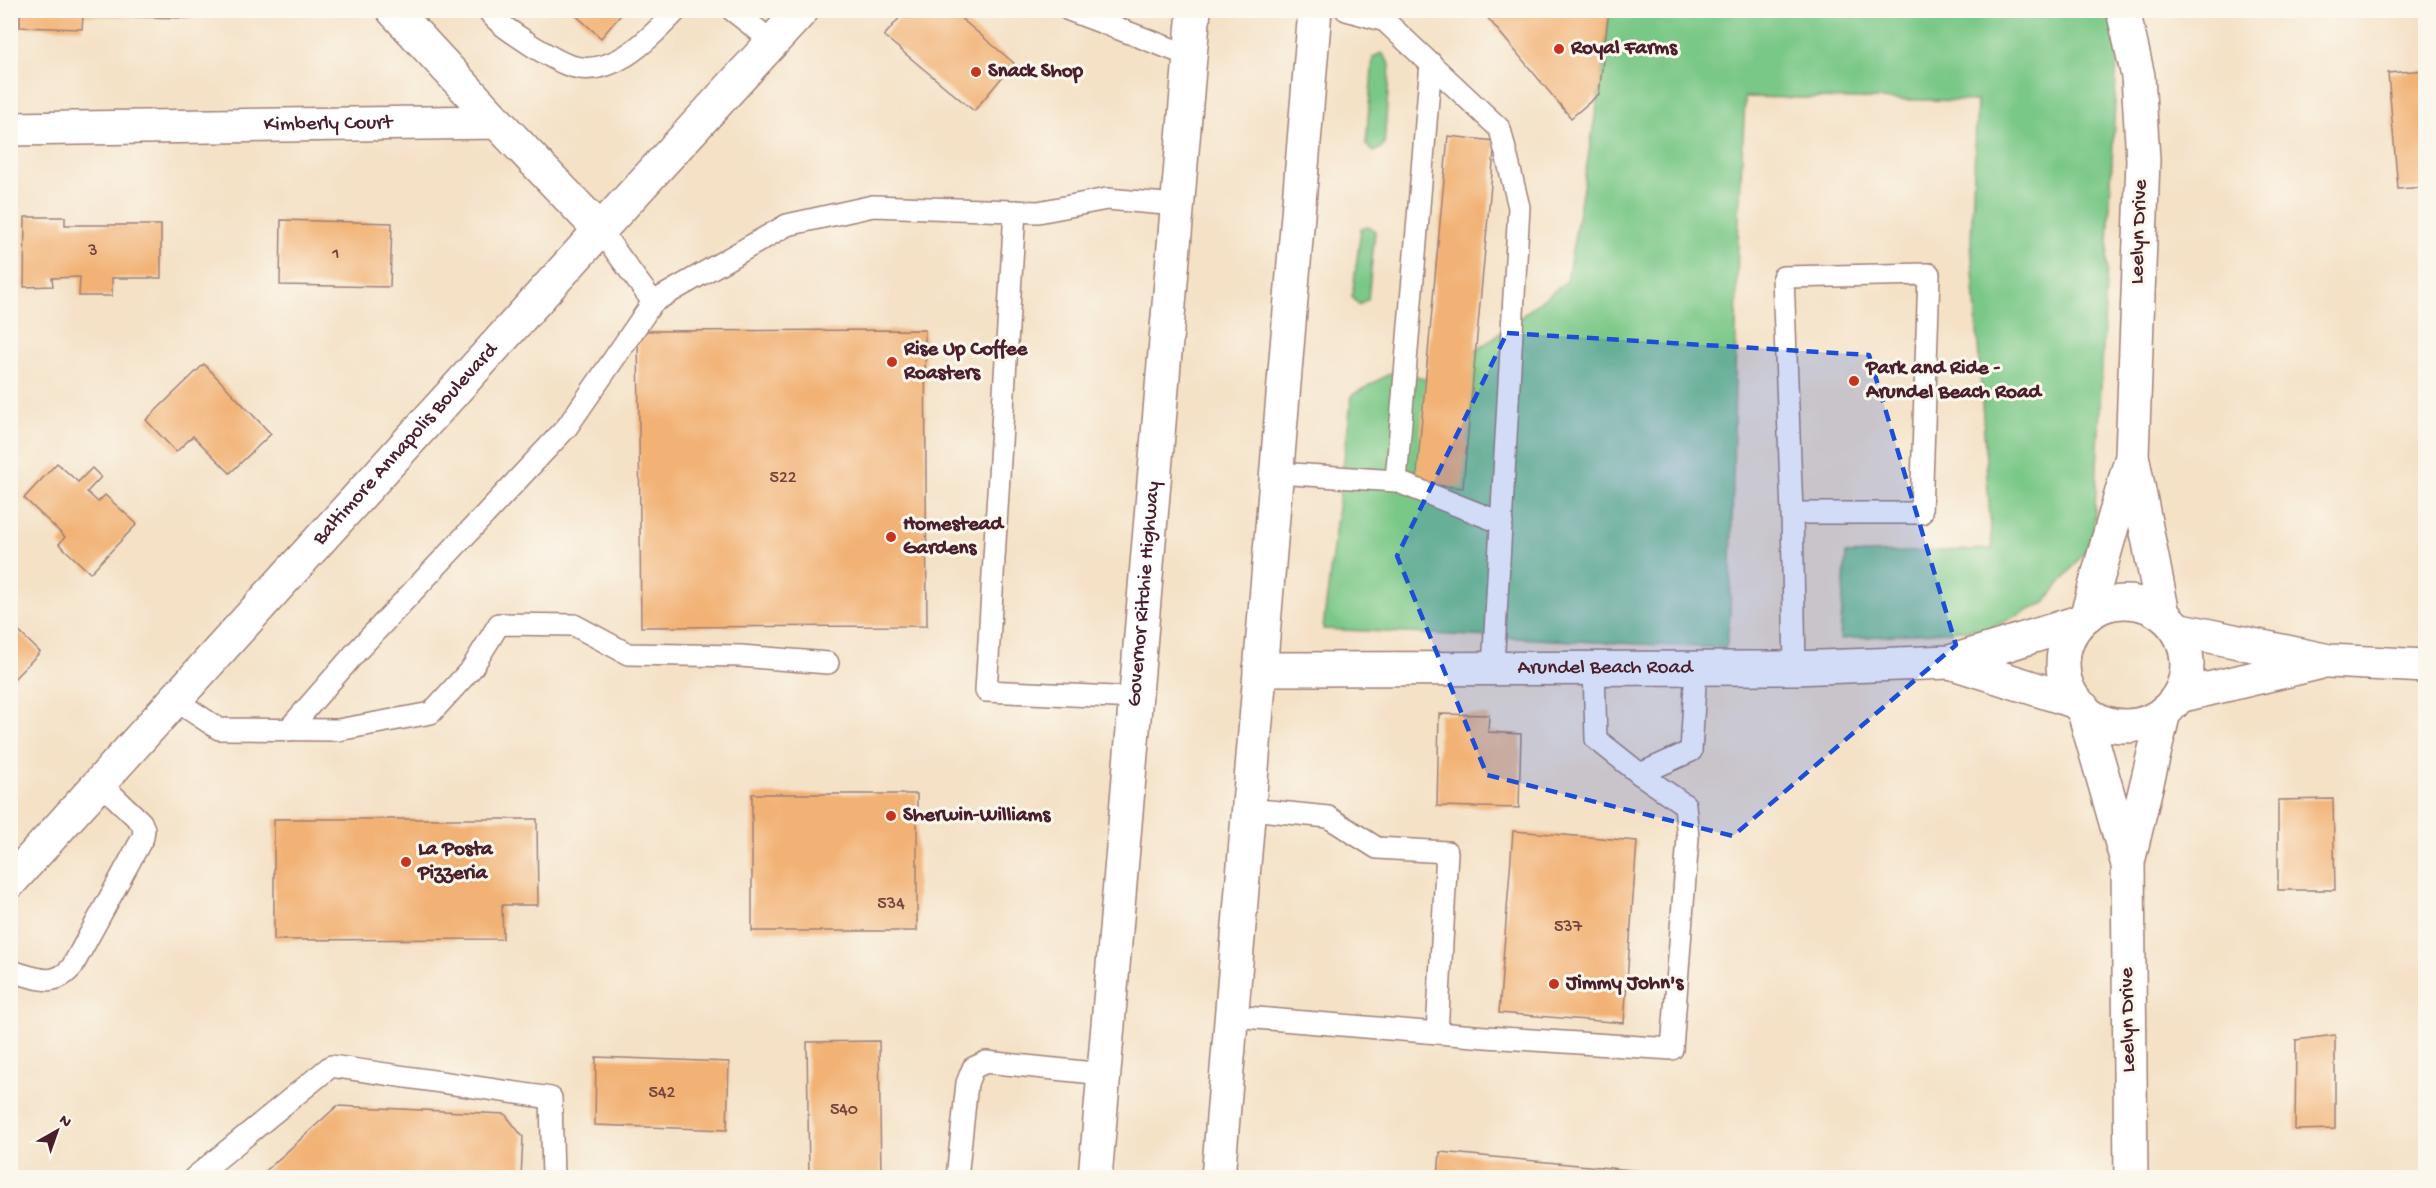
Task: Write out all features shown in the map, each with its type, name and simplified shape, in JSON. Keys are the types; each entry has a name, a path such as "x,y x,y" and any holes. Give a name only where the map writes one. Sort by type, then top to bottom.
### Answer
{"main road":[{"path":"393,10 600,230"},
{"name":"Baltimore Annapolis Boulevard","path":"10,882 802,10"},
{"name":"Governor Ritchie Highway","path":"1095,1178 1194,10"},
{"path":"1218,1178 1315,10"},
{"name":"Leelyn Drive","path":"2083,618 2132,455 2143,160 2138,75 2123,10"},
{"name":"Kimberly Court","path":"10,129 497,122"},
{"name":"Leelyn Drive","path":"2132,455 2170,622"},
{"path":"2125,602 2145,604 2170,622 2185,645 2187,663 2186,680 2171,704 2149,721 2132,725 2114,724 2097,719 2080,705 2068,687 2064,670 2064,653 2069,636 2083,618 2105,605 2125,602"},
{"name":"Arundel Beach Road","path":"1260,669 1795,668 1950,662 2083,618"},
{"path":"2170,622 2329,661 2426,666"},
{"path":"2171,704 2329,661"},
{"name":"Arundel Beach Road","path":"1950,662 2080,705"},
{"name":"Leelyn Drive","path":"2131,1178 2128,862 2171,704"},
{"name":"Leelyn Drive","path":"2080,705 2128,862"}],"lane":[{"path":"488,10 512,32 551,57 570,66 596,68 626,56 649,39 677,10"},
{"path":"732,10 773,42"},
{"path":"1070,10 1190,56"},
{"path":"1346,10 1385,21 1500,129 1519,207 1493,668"},
{"path":"1396,481 1431,63"},
{"path":"288,730 356,652 567,427 653,302 787,225 873,206 1038,212 1107,199 1177,206"},
{"path":"1015,211 986,692 1135,698"},
{"path":"600,230 653,302"},
{"path":"1792,513 1921,513 1929,274 1783,277 1795,668"},
{"path":"1277,473 1396,481 1502,523"},
{"path":"175,700 219,729 338,730 431,713 472,668 499,624 574,625 628,654 741,657 828,663"},
{"path":"1232,1016 1672,1049 1688,838 1685,805 1640,774 1596,739 1594,668"},
{"path":"1640,774 1691,751 1696,668"},
{"path":"10,971 50,981 63,977 72,967 142,837 144,829 141,822 100,783"},
{"path":"1249,809 1328,817 1377,848 1447,852 1437,1033"},
{"path":"957,1178 967,1083 974,1068 986,1062 1104,1074"},
{"path":"194,1178 331,1066 552,1098 553,1178"}],"highlighted area":[{"path":"1507,333 1869,355 1956,645 1733,836 1487,775 1397,556"}],"green space":[{"path":"1609,11 2114,11 2119,18 2094,530 2085,551 2045,603 1990,628 1840,639 1846,554 1992,549 1971,241 1977,101 1745,97 1738,238 1730,615 1726,648 1323,629 1352,395 1398,369 1435,383 1567,281 1599,94"},
{"path":"1382,53 1390,64 1384,146 1374,152 1366,145 1373,57"},
{"path":"1368,227 1375,231 1368,299 1359,305 1352,297 1361,229"}],"building":[{"path":"20,10 193,10 193,18 83,16 82,29 20,27"},
{"path":"570,10 625,10 601,38"},
{"path":"906,10 951,10 1014,63 974,111 884,36"},
{"name":"Royal Farms","path":"1495,10 1609,10 1599,94 1571,118 1487,17"},
{"path":"2426,70 2426,187 2398,189 2388,73"},
{"path":"1448,136 1495,141 1463,488 1416,483"},
{"path":"25,217 65,217 65,225 161,225 161,278 112,278 112,296 79,296 80,277 52,278 53,286 24,287"},
{"path":"281,220 392,223 390,287 280,285"},
{"path":"925,330 927,626 641,627 638,331"},
{"path":"204,364 271,434 230,473 193,436 176,452 146,420"},
{"path":"57,463 78,482 92,468 101,477 87,492 98,502 105,495 137,524 90,573 59,544 65,537 24,498"},
{"path":"10,623 40,652 10,683"},
{"path":"1439,714 1489,715 1488,732 1521,734 1519,808 1437,806"},
{"path":"752,794 917,794 917,931 752,931"},
{"path":"2333,799 2335,890 2278,890 2278,800"},
{"name":"La Posta Pizzeria","path":"274,819 537,819 538,905 502,905 503,939 274,940"},
{"path":"1513,831 1637,841 1624,1023 1499,1013"},
{"path":"2335,1035 2335,1129 2295,1130 2296,1040"},
{"path":"879,1041 881,1178 809,1178 807,1042"},
{"path":"596,1057 729,1062 727,1130 595,1125"},
{"path":"337,1106 505,1114 523,1137 521,1178 258,1178"},
{"path":"1440,1152 1695,1176 1695,1178 1438,1178"}],"place":[{"name":"Royal Farms","path":"1559,49"},
{"name":"Snack Shop","path":"976,72"},
{"name":"Rise Up Coffee Roasters","path":"892,362"},
{"name":"Park and Ride - Arundel Beach Road","path":"1854,381"},
{"name":"Homestead Gardens","path":"891,537"},
{"name":"Sherwin-Williams","path":"891,816"},
{"name":"La Posta Pizzeria","path":"406,862"},
{"name":"Jimmy John's","path":"1554,984"}]}
